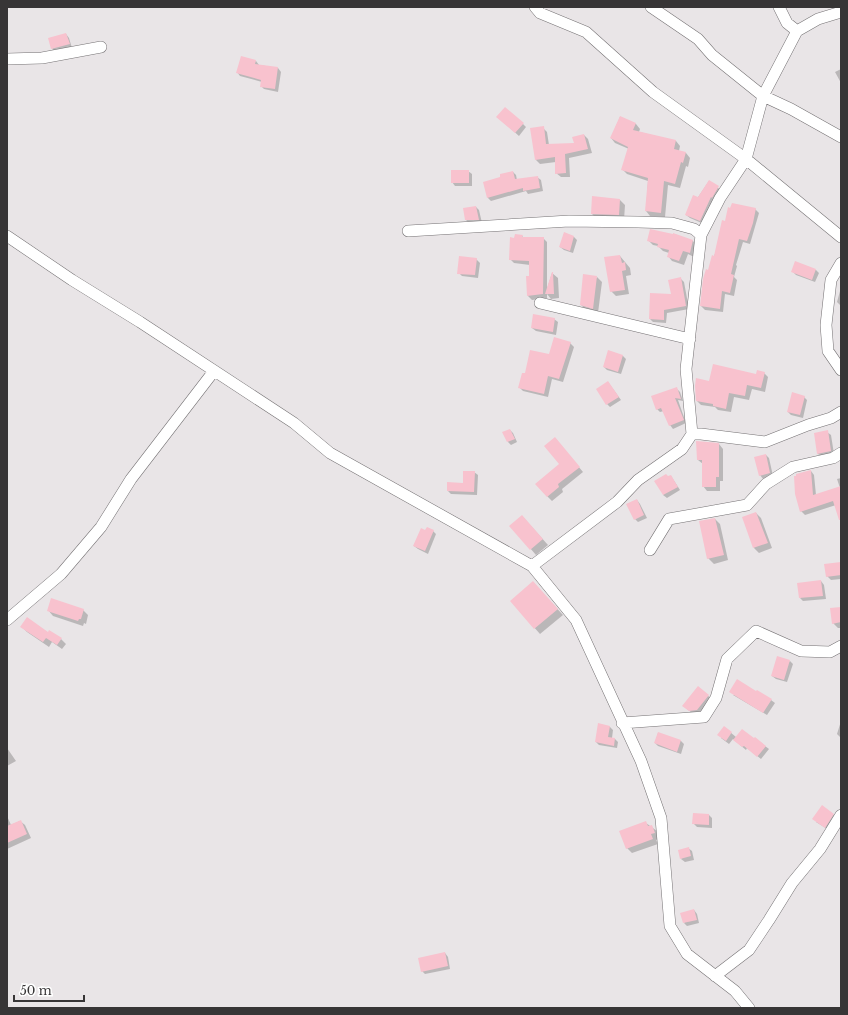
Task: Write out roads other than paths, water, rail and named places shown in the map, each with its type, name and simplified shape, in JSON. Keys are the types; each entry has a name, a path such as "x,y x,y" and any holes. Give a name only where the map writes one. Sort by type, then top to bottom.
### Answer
{"street":[{"path":"535,7 540,13 586,32 653,92 746,159 841,237"},
{"path":"651,7 698,39 712,55 763,96 791,109 841,137"},
{"path":"779,7 787,23 797,32"},
{"path":"532,566 617,502 638,480 682,449 692,434 686,369 701,235 720,198 746,159 763,96 797,32 818,19 841,12"},
{"path":"7,59 42,58 101,47"},
{"path":"408,231 569,221 672,223 694,229 701,235"},
{"path":"7,236 72,280 140,322 294,423 330,453 532,566 576,620 622,723 641,761 661,818 670,926 687,954 735,991 749,1008"},
{"path":"841,263 831,280 826,325 828,351 841,370"},
{"path":"540,303 690,339"},
{"path":"7,620 60,574 102,527 131,480 214,371"},
{"path":"692,434 765,442 808,425 831,418 841,412"},
{"path":"650,550 669,519 747,505 766,484 793,467 833,458 841,453"},
{"path":"622,723 704,717 716,698 727,659 756,632 801,651 830,652 841,646"},
{"path":"715,976 749,950 792,883 820,849 841,814"}]}
